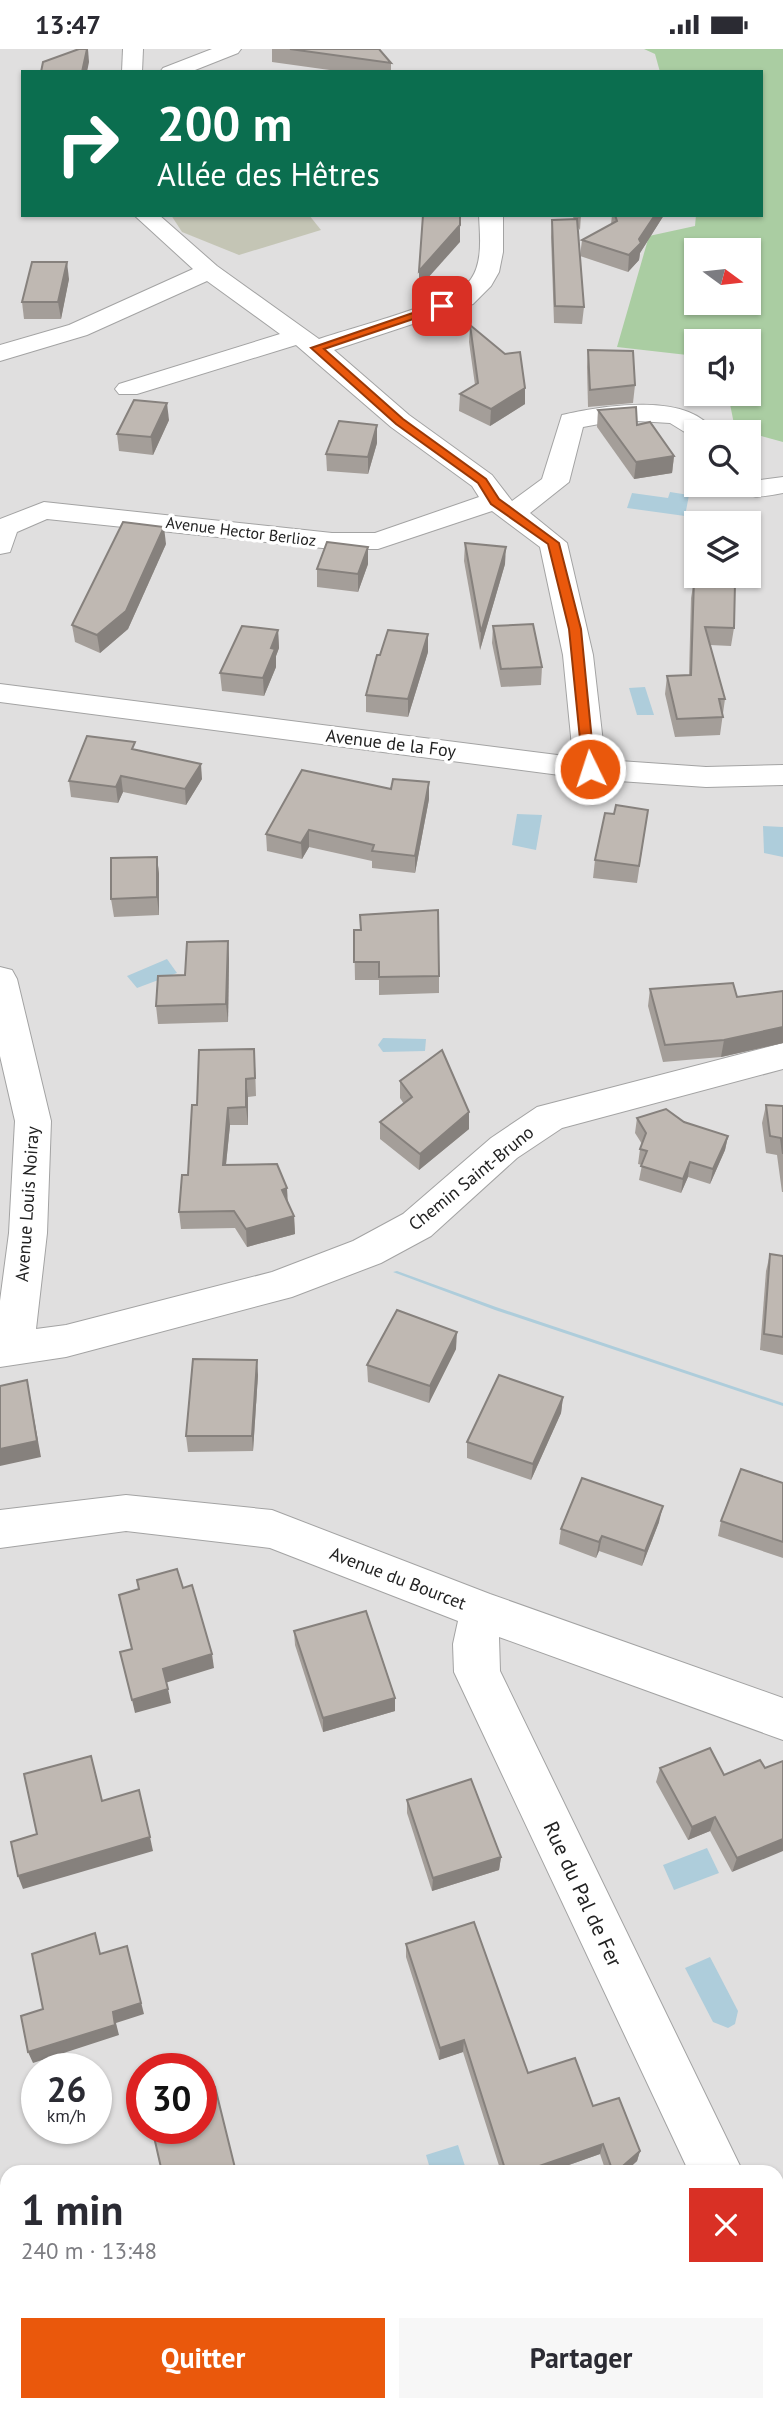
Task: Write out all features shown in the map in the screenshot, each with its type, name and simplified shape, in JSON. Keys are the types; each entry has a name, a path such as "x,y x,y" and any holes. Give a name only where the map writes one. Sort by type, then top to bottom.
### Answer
{"street":[{"path":"132,70 133,49"},
{"path":"175,70 231,49"},
{"path":"147,217 209,271 308,342 400,421 482,481 503,506 553,543 575,629 590,769"},
{"path":"128,389 464,299 481,287 491,263 491,217"},
{"path":"0,353 78,330 209,271"},
{"path":"503,506 527,504 555,482 571,421 621,412 677,416 684,421"},
{"path":"761,488 783,485"},
{"name":"Avenue Hector Berlioz","path":"0,546 4,527 44,510 332,541 378,541 503,506"},
{"name":"Avenue de la Foy","path":"0,693 590,769 706,777 783,775"},
{"name":"Avenue Louis Noiray","path":"0,979 33,1121 28,1233 7,1350"},
{"name":"Chemin Saint-Bruno","path":"7,1350 66,1341 278,1286 367,1252 417,1225 504,1148 550,1117 783,1056"},
{"name":"Avenue du Bourcet","path":"0,1529 127,1513 272,1529 483,1611 783,1719"},
{"name":"Rue du Pal de Fer","path":"483,1611 475,1644 477,1672 714,2165"}],"shaded area":[{"path":"0,49 783,49 783,2165 0,2165"},
{"path":"172,217 311,217 321,230 239,255 182,232"}],"green space":[{"path":"644,49 783,49 783,442 761,436 761,420 733,420 730,406 761,406 761,329 684,329 684,355 617,347 649,236 695,226 696,217 763,217 763,70 659,70 655,54"}],"water":[{"path":"670,492 689,497 684,516 627,508 632,493 668,498"},
{"path":"645,687 654,715 637,715 629,688"},
{"path":"517,814 542,815 536,850 512,845"},
{"path":"763,826 783,827 783,857 764,853"},
{"path":"167,959 177,973 137,988 127,976"},
{"path":"383,1038 426,1039 425,1051 383,1052 378,1045"},
{"path":"397,1271 783,1403 783,1406 495,1310 393,1272"},
{"path":"707,1848 719,1873 674,1890 663,1865"},
{"path":"710,1957 738,2011 735,2024 728,2028 713,2022 685,1968"},
{"path":"458,2145 465,2165 429,2165 426,2155"}],"building":[{"path":"79,49 87,49 82,70 41,70 43,62"},
{"path":"290,49 379,49 391,63"},
{"path":"423,217 460,217 460,225 419,271"},
{"path":"616,217 654,217 639,239 641,243 629,255 582,240 617,221"},
{"path":"577,219 584,307 555,306 552,220"},
{"path":"32,262 67,262 58,302 22,302"},
{"path":"470,325 505,354 520,352 525,388 491,409 460,394 478,383"},
{"path":"588,350 633,351 635,385 590,390"},
{"path":"134,400 167,403 151,437 117,434"},
{"path":"636,407 637,425 650,422 674,456 636,462 598,410"},
{"path":"339,421 377,425 368,457 326,454"},
{"path":"123,522 164,527 126,611 97,635 72,625"},
{"path":"327,542 368,547 358,574 317,569"},
{"path":"465,543 506,547 481,632"},
{"path":"694,588 735,588 734,628 705,627 725,699 719,699 723,717 677,719 667,676 691,675"},
{"path":"533,624 542,667 501,669 493,626"},
{"path":"242,626 278,630 271,648 275,649 263,678 220,673"},
{"path":"388,630 428,634 408,699 366,695 377,655 380,655"},
{"path":"87,736 135,742 132,749 201,764 185,789 121,776 116,787 69,781"},
{"path":"302,770 391,789 393,779 429,782 415,856 372,851 374,845 309,830 301,843 266,834"},
{"path":"616,805 648,810 639,866 595,860 605,813 614,814"},
{"path":"157,857 157,897 111,899 111,858"},
{"path":"438,910 439,976 379,977 379,962 354,962 354,930 361,930 360,915"},
{"path":"228,941 226,1004 156,1006 158,976 185,975 187,942"},
{"path":"733,983 737,997 783,991 783,1027 724,1040 665,1045 650,989"},
{"path":"254,1049 255,1078 246,1079 246,1107 228,1108 223,1165 277,1164 287,1188 282,1190 294,1216 246,1229 234,1211 179,1212 182,1175 188,1175 192,1105 197,1105 199,1050"},
{"path":"442,1050 469,1112 420,1154 380,1122 412,1097 400,1081"},
{"path":"766,1105 783,1106 783,1154 781,1138 770,1136"},
{"path":"666,1109 684,1122 728,1136 713,1169 690,1162 683,1179 641,1166 647,1151 640,1149 646,1133 637,1118"},
{"path":"770,1254 783,1256 783,1337 764,1334"},
{"path":"397,1310 457,1332 430,1386 367,1365"},
{"path":"193,1359 257,1360 252,1436 186,1436"},
{"path":"499,1375 563,1397 533,1464 467,1442"},
{"path":"27,1380 37,1441 0,1449 0,1386"},
{"path":"741,1469 783,1483 783,1542 721,1521"},
{"path":"582,1478 663,1506 645,1551 602,1536 599,1542 561,1529"},
{"path":"177,1569 183,1588 192,1585 212,1654 163,1669 168,1689 132,1700 120,1652 132,1649 119,1595 139,1589 137,1580"},
{"path":"366,1611 395,1698 323,1718 294,1631"},
{"path":"710,1748 724,1775 760,1760 765,1768 783,1761 783,1839 737,1858 715,1817 692,1827 660,1768"},
{"path":"91,1756 102,1801 139,1790 150,1837 18,1876 11,1842 37,1834 24,1774"},
{"path":"471,1779 501,1857 433,1878 407,1800"},
{"path":"474,1922 528,2073 575,2058 593,2106 619,2098 640,2151 624,2165 610,2165 603,2144 542,2165 504,2165 464,2040 440,2048 406,1944"},
{"path":"95,1933 100,1954 127,1946 141,2003 113,2012 115,2025 28,2052 21,2016 43,2009 32,1954"},
{"path":"217,2095 234,2165 160,2165 156,2144 217,2144"}],"route":[{"path":"442,306 316,348 346,377 400,421 482,481 495,501 553,543 575,629 585,702 590,769"}]}
